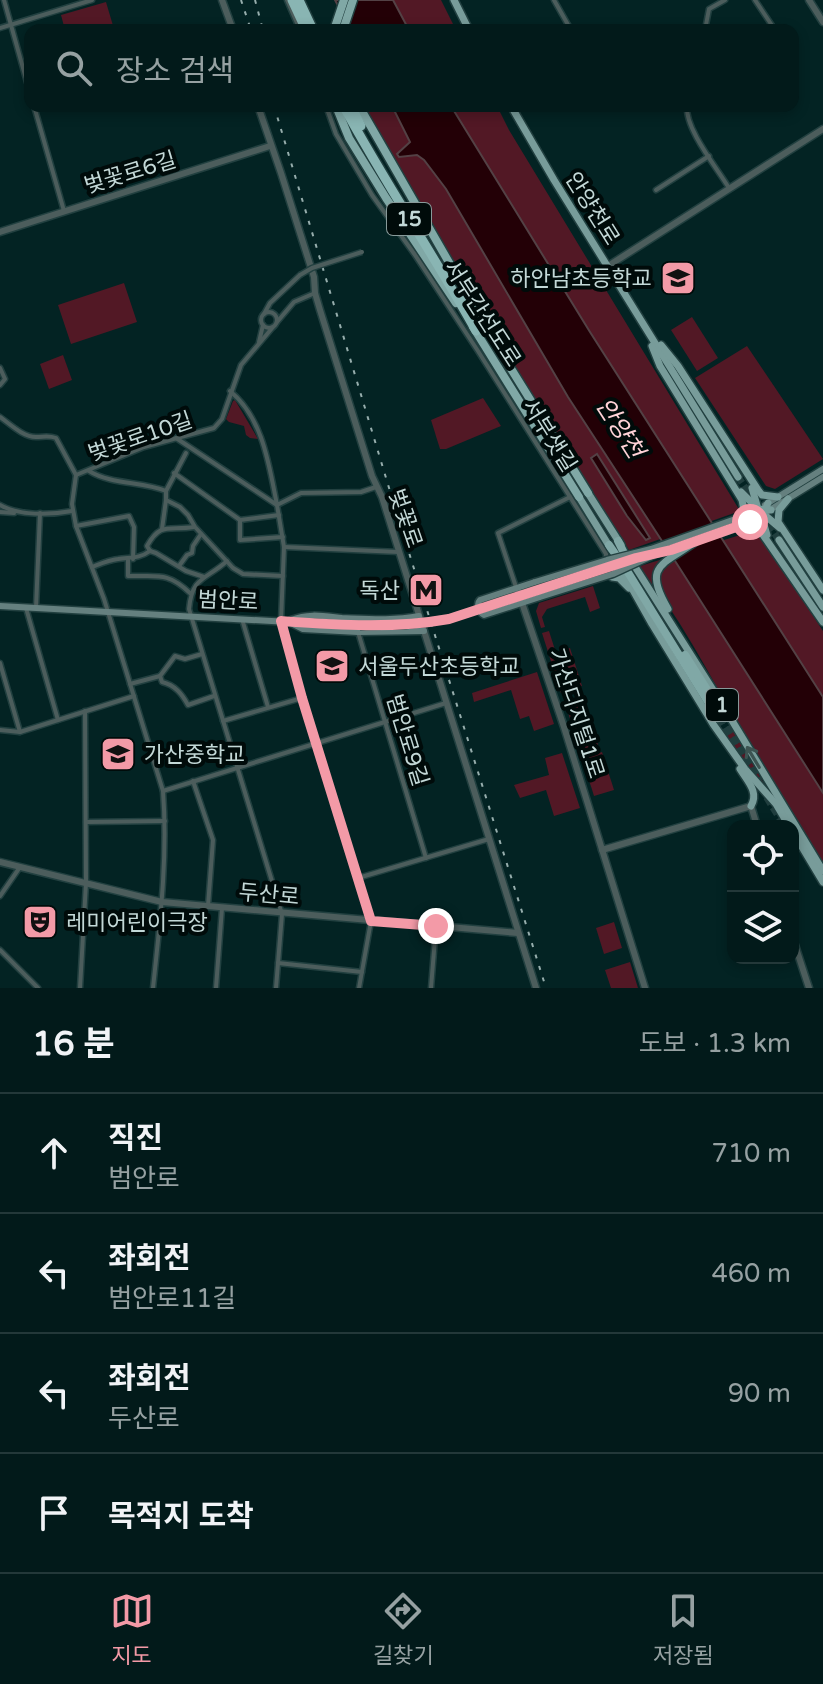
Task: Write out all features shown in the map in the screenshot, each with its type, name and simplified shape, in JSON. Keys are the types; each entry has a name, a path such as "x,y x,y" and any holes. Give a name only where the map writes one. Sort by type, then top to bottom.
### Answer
{"highway":[{"path":"290,0 300,24"},
{"path":"299,0 310,24"},
{"path":"336,24 344,0"},
{"path":"345,24 353,0"},
{"name":"서부간선도로","path":"338,112 349,138 386,198 480,329 579,496"},
{"name":"15","path":"347,112 385,181 480,329"},
{"name":"15","path":"354,112 480,329"},
{"name":"서부간선도로","path":"362,112 468,294 480,329"},
{"path":"614,543 629,574 720,717"}],"main road":[{"path":"454,0 466,24"},
{"name":"안양천로","path":"514,112 646,329"},
{"path":"646,329 678,366 762,495 778,497"},
{"path":"646,329 660,366 763,524 769,541"},
{"name":"범안로","path":"0,606 285,621 359,629 449,619 636,558 756,514 823,469"},
{"path":"736,483 738,487 744,485 748,474"},
{"path":"748,474 756,514 755,527 769,541 823,622"},
{"name":"범안로","path":"652,552 695,542 788,499 823,477"},
{"path":"736,483 744,510 773,521 784,532"},
{"name":"1","path":"579,496 722,704 823,871"},
{"path":"788,499 777,514 778,522 823,590"},
{"path":"769,541 774,531 784,532"},
{"path":"779,540 823,607"},
{"path":"695,542 667,558 655,581 659,594 722,704"},
{"name":"1","path":"614,543 635,593 659,637 723,739 776,804 785,820"},
{"path":"652,552 613,574 484,615 480,612 480,600 607,560 652,552"},
{"path":"612,577 619,578 635,593"},
{"path":"285,621 304,615 396,620 419,616"},
{"path":"359,629 424,631"},
{"path":"723,739 755,792 751,806"},
{"path":"751,806 768,801 783,820"},
{"path":"799,844 823,882"}],"street":[{"path":"4,0 24,72"},
{"path":"0,28 92,0"},
{"path":"222,0 231,24"},
{"path":"554,0 568,24"},
{"path":"711,0 723,1"},
{"path":"755,0 771,24"},
{"path":"809,0 823,22"},
{"path":"706,24 709,9 723,1"},
{"path":"36,112 64,212"},
{"name":"벚꽃로","path":"260,112 536,988"},
{"name":"서부샛길","path":"328,112 336,134 372,195 522,418 579,496 606,554 606,564 612,577"},
{"path":"687,112 689,121 730,188"},
{"path":"608,266 823,129"},
{"name":"벚꽃로6길","path":"0,232 270,146"},
{"path":"656,190 709,156"},
{"path":"263,325 268,328 275,324 276,316 268,313 270,303 300,275 362,252"},
{"name":"벚꽃로10길","path":"76,475 144,447 214,428 222,419 241,365 294,302 315,293"},
{"name":"벚꽃로10길","path":"259,345 263,325 261,319 268,313 285,312"},
{"path":"0,368 5,379 0,385"},
{"path":"230,391 239,398 263,440 283,537 285,621 302,698 371,921 359,988"},
{"path":"0,417 26,435 56,438 76,475 72,504 76,526 107,612 163,791 162,902 153,988"},
{"path":"176,438 277,505"},
{"path":"162,529 166,491 186,453"},
{"path":"88,470 100,477 166,491"},
{"path":"174,473 240,520 279,515"},
{"path":"277,505 301,493 361,492 376,487"},
{"name":"서부샛길","path":"517,588 498,533 579,496"},
{"path":"166,500 180,507 201,534 243,574 283,576"},
{"path":"0,505 20,512"},
{"path":"0,512 72,511"},
{"path":"36,608 40,513"},
{"path":"76,526 129,516 134,527 128,576 166,575 190,593"},
{"path":"240,520 240,540 283,537"},
{"path":"195,527 162,529 155,532 147,546 150,551 204,577"},
{"path":"179,566 192,553 201,534"},
{"path":"284,547 399,552"},
{"path":"92,567 143,556 150,551"},
{"path":"227,561 204,577 190,593 190,616 282,914 276,988"},
{"name":"가산디지털1로","path":"517,588 645,988"},
{"path":"26,608 58,720"},
{"path":"242,619 268,707"},
{"name":"범안로9길","path":"359,629 426,858"},
{"path":"130,684 160,676 175,656 185,659 202,654"},
{"path":"0,663 20,732"},
{"path":"160,676 162,682 170,684 188,705 215,696"},
{"path":"0,730 20,732 134,696"},
{"path":"223,721 302,698"},
{"path":"163,791 446,703"},
{"path":"80,988 86,883 85,711"},
{"path":"193,781 213,840 208,906"},
{"path":"602,850 751,806 755,820"},
{"path":"86,822 165,821"},
{"path":"358,878 489,839"},
{"name":"두산로","path":"0,862 162,902 518,933"},
{"path":"0,896 20,867"},
{"path":"216,988 222,908"},
{"path":"431,988 436,926"},
{"path":"0,950 38,988"},
{"path":"799,957 809,988"},
{"path":"278,963 362,972"}],"shaded area":[{"path":"357,0 441,0 453,24 349,24"},
{"path":"106,2 113,24 63,24 61,15"},
{"path":"366,112 500,112 740,511 629,550 482,316"},
{"path":"124,283 137,322 71,344 58,305"},
{"path":"692,317 718,358 697,371 671,330"},
{"path":"747,346 823,459 775,489 766,486 695,378"},
{"path":"63,355 72,380 49,389 40,364"},
{"path":"483,398 501,426 440,449 431,420"},
{"path":"235,400 258,439 246,435 244,426 226,419"},
{"path":"753,531 759,533 823,631 823,867 799,827 799,820 795,820 753,752 680,624 653,584 650,585 637,567"},
{"path":"593,586 600,608 590,612 585,597 547,609 542,617 545,627 541,628 536,611 539,603"},
{"path":"549,631 556,653 570,648 582,686 561,693 542,633"},
{"path":"537,672 554,724 534,731 529,716 520,719 511,690 474,702 472,693"},
{"path":"585,700 598,745 580,751 566,706"},
{"path":"732,725 768,791 721,731"},
{"path":"602,752 614,790 594,796 582,758"},
{"path":"562,753 580,808 554,816 546,790 520,798 514,785 549,775 545,758"},
{"path":"614,922 622,948 604,954 596,928"},
{"path":"630,962 638,988 611,988 605,970"}],"water":[{"path":"335,0 393,0 406,24 348,24"},
{"name":"안양천","path":"395,112 455,112 590,332 823,697 823,793 568,397 446,189 417,155 399,157 397,154 410,142"},
{"path":"597,454 650,538 646,540 627,516 591,458"}],"tunnel":[{"path":"738,477 755,502"},
{"path":"763,516 779,540"},
{"path":"723,715 763,779"},
{"path":"718,718 753,775"},
{"path":"767,797 781,820"}],"railway":[{"path":"241,0 249,24"},
{"path":"255,0 261,24"},
{"path":"276,112 399,521 546,988"}],"place":[{"name":"하안남초등학교","path":"678,278"},
{"name":"독산","path":"426,590"},
{"name":"서울두산초등학교","path":"332,666"},
{"name":"가산중학교","path":"118,754"},
{"name":"레미어린이극장","path":"40,922"}],"route":[{"path":"436,926 371,921 281,621 388,626 449,619 636,558 671,550 750,522"}]}
